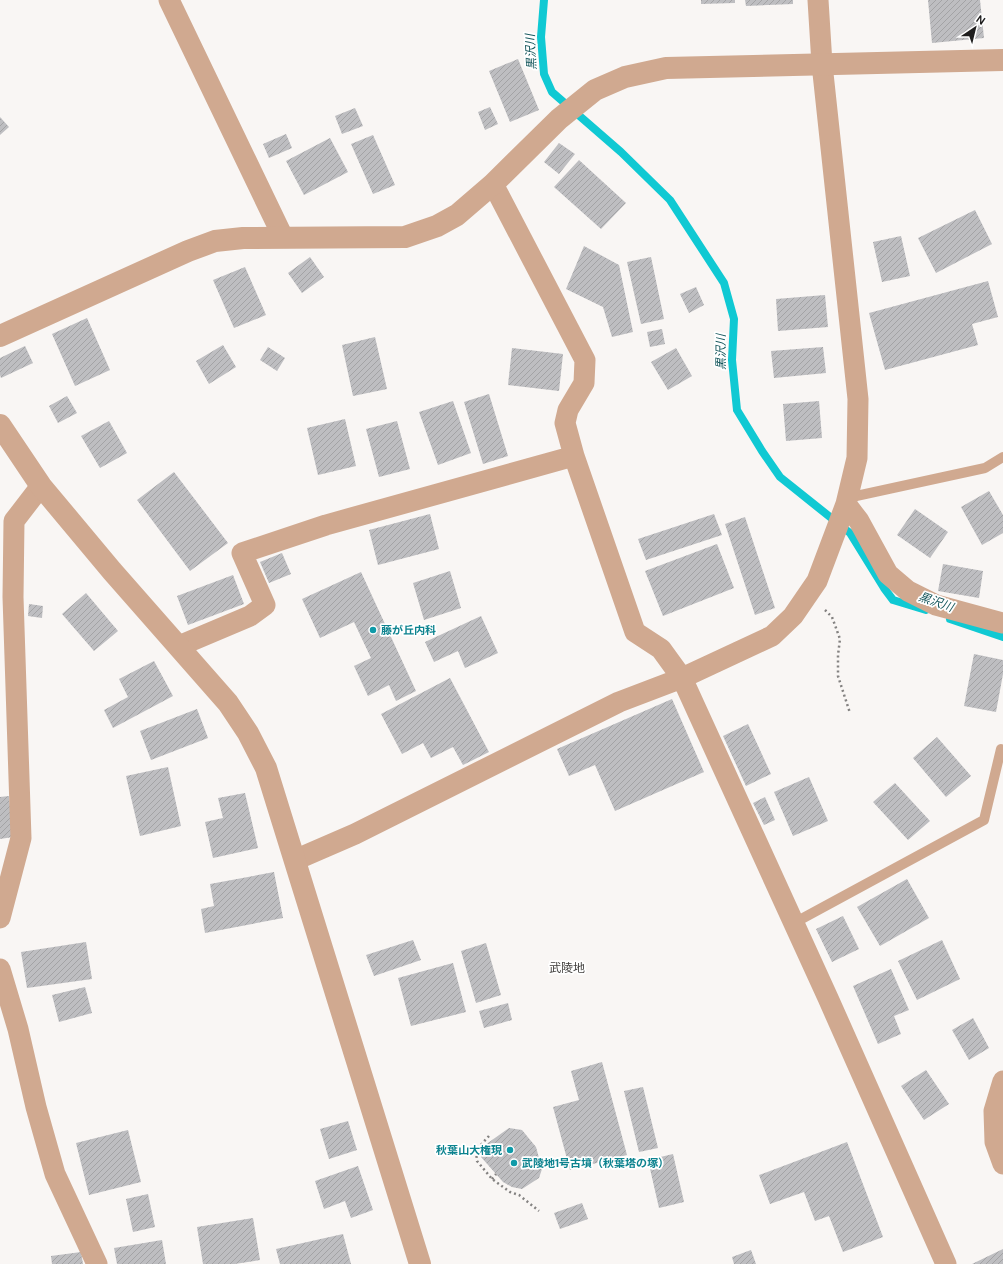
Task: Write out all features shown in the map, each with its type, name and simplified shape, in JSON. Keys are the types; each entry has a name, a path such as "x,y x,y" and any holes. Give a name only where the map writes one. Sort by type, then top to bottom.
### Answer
{"street":[{"path":"169,0 283,237"},
{"path":"295,860 355,834 619,702 682,678 772,636 793,616 817,581 847,501 857,458 858,399 822,64 818,0"},
{"path":"0,336 188,251 215,241 242,238 283,237 405,237 437,226 457,215 493,184 559,119 584,98 595,90 625,77 666,68 1003,60"},
{"path":"493,184 585,360 584,383 568,410 565,423 574,456 635,632 661,649 682,678 794,923 946,1264"},
{"path":"0,425 41,486 112,571 228,703 248,733 266,768 420,1264"},
{"path":"179,646 250,616 265,605 242,553 326,525 574,456"},
{"path":"0,918 21,838 13,597 14,521 41,486"},
{"path":"847,501 888,574 908,592 936,605 1003,623"},
{"path":"0,969 18,1029 36,1107 55,1174 96,1264"},
{"path":"1003,1081 994,1111 995,1142 1003,1164"}],"lane":[{"path":"847,501 985,468 1003,457"},
{"path":"794,923 984,820 1001,749"}],"path":[{"path":"810,590 832,618 840,639 838,676 850,713"},
{"path":"489,1136 476,1150 477,1161 492,1178 510,1192 520,1195 538,1211"},
{"path":"492,1178 496,1174"}],"building":[{"path":"701,0 735,0 735,3 701,4"},
{"path":"745,0 793,0 793,4 746,6"},
{"path":"928,0 980,0 984,38 932,43"},
{"path":"518,59 539,110 510,122 489,71"},
{"path":"490,107 498,124 485,130 478,112"},
{"path":"355,108 363,126 342,134 335,116"},
{"path":"0,117 9,127 0,135"},
{"path":"286,134 292,148 269,158 263,144"},
{"path":"373,135 395,185 373,194 351,144"},
{"path":"330,138 348,172 304,195 286,161"},
{"path":"559,143 575,154 559,174 544,162"},
{"path":"579,160 626,203 601,229 554,187"},
{"path":"975,210 992,244 936,273 918,238"},
{"path":"901,236 910,276 882,282 873,242"},
{"path":"584,246 619,265 633,332 612,337 603,307 566,289"},
{"path":"310,257 324,277 302,293 288,273"},
{"path":"651,257 664,319 641,324 627,262"},
{"path":"245,267 266,315 234,328 213,280"},
{"path":"988,281 998,317 972,324 978,345 885,370 869,313"},
{"path":"696,287 704,305 689,313 680,294"},
{"path":"825,295 828,327 778,331 776,299"},
{"path":"87,318 110,370 75,386 52,334"},
{"path":"662,329 665,344 650,347 647,332"},
{"path":"375,337 387,389 353,396 342,345"},
{"path":"223,345 236,367 209,384 196,361"},
{"path":"25,346 33,363 1,378 0,358"},
{"path":"268,347 285,358 277,371 260,360"},
{"path":"823,347 826,373 774,378 771,351"},
{"path":"512,348 563,354 559,391 508,385"},
{"path":"676,348 692,376 668,390 651,362"},
{"path":"489,394 508,456 483,464 464,402"},
{"path":"67,396 77,413 58,423 49,406"},
{"path":"453,401 471,453 438,465 419,412"},
{"path":"819,401 822,438 786,441 783,404"},
{"path":"345,419 356,466 318,475 307,428"},
{"path":"109,421 127,453 100,468 81,436"},
{"path":"397,421 410,469 379,477 366,429"},
{"path":"174,472 228,543 190,571 137,500"},
{"path":"989,491 1003,515 1003,533 982,545 961,507"},
{"path":"915,509 948,532 930,558 897,535"},
{"path":"430,514 439,549 378,565 369,530"},
{"path":"714,514 722,535 646,560 638,539"},
{"path":"745,517 775,608 755,615 725,524"},
{"path":"717,544 734,588 663,616 645,571"},
{"path":"282,553 291,574 269,583 260,562"},
{"path":"943,564 983,571 979,598 938,591"},
{"path":"450,571 461,608 424,620 413,583"},
{"name":"藤が丘内科","path":"361,572 416,691 396,701 389,685 368,696 354,666 371,658 354,622 320,638 302,599"},
{"path":"233,575 244,604 188,625 177,596"},
{"path":"86,593 118,631 94,651 62,614"},
{"path":"29,604 43,606 42,618 28,616"},
{"path":"481,616 498,653 465,668 458,651 434,662 425,642"},
{"path":"974,654 1003,660 1003,674 996,712 964,706"},
{"path":"154,661 173,696 113,728 104,710 128,697 119,679"},
{"path":"450,678 489,752 463,765 453,747 431,758 423,743 402,754 381,714"},
{"path":"672,699 704,772 615,811 595,765 569,776 557,749"},
{"path":"197,709 208,738 151,760 140,731"},
{"path":"748,724 771,774 746,786 723,736"},
{"path":"937,737 971,776 946,797 913,758"},
{"path":"168,767 181,826 140,836 126,776"},
{"path":"809,777 828,821 793,836 774,792"},
{"path":"895,783 930,821 908,840 873,802"},
{"path":"245,793 258,848 213,858 205,822 223,818 218,798"},
{"path":"9,796 13,837 0,839 0,797"},
{"path":"765,797 775,820 764,825 753,803"},
{"path":"274,872 283,918 205,933 201,909 214,906 210,884"},
{"path":"907,879 929,918 880,946 857,907"},
{"path":"843,916 859,949 832,962 816,929"},
{"path":"413,940 421,960 374,976 366,955"},
{"path":"942,940 960,979 917,1000 898,961"},
{"path":"86,942 92,979 27,988 21,952"},
{"path":"486,943 501,995 476,1003 461,951"},
{"path":"453,963 466,1012 411,1026 398,978"},
{"path":"891,969 909,1010 894,1016 901,1034 878,1044 853,986"},
{"path":"85,987 92,1013 59,1022 52,995"},
{"path":"508,1003 512,1020 484,1028 479,1011"},
{"path":"973,1018 989,1048 969,1060 952,1030"},
{"path":"602,1062 627,1155 570,1170 553,1107 579,1100 571,1071"},
{"path":"926,1070 949,1104 924,1120 901,1086"},
{"path":"643,1087 658,1148 639,1152 624,1091"},
{"path":"348,1121 357,1150 329,1159 320,1129"},
{"name":"武陵地1号古墳（秋葉塔の塚）","path":"509,1128 522,1130 536,1147 542,1169 539,1178 522,1189 512,1187 503,1182 481,1157 485,1145"},
{"path":"128,1130 141,1182 89,1195 76,1143"},
{"path":"847,1142 883,1237 843,1252 829,1216 815,1221 804,1192 770,1204 759,1175"},
{"path":"673,1154 684,1202 659,1208 648,1160"},
{"path":"358,1166 373,1210 351,1218 345,1201 324,1209 315,1181"},
{"path":"148,1194 155,1227 133,1232 126,1199"},
{"path":"582,1203 588,1219 560,1229 554,1213"},
{"path":"253,1218 260,1260 235,1264 203,1264 197,1227"},
{"path":"343,1234 351,1264 280,1264 276,1249"},
{"path":"162,1240 166,1264 117,1264 114,1248"},
{"path":"1003,1249 1003,1264 972,1264"},
{"path":"751,1250 756,1264 734,1264 732,1257"},
{"path":"81,1252 83,1264 52,1264 51,1256"}],"waterway":[{"name":"黒沢川","path":"544,0 541,37 544,74 552,92 621,152 670,200 724,283 734,319 732,360 737,410 762,451 780,477 850,533 893,600 926,610"},
{"name":"黒沢川","path":"950,619 1003,637"}],"place":[{"name":"藤が丘内科","path":"373,630"},
{"name":"秋葉山大権現","path":"510,1150"},
{"name":"武陵地1号古墳（秋葉塔の塚）","path":"514,1163"}],"district":[{"name":"武陵地","path":"567,968"}]}
